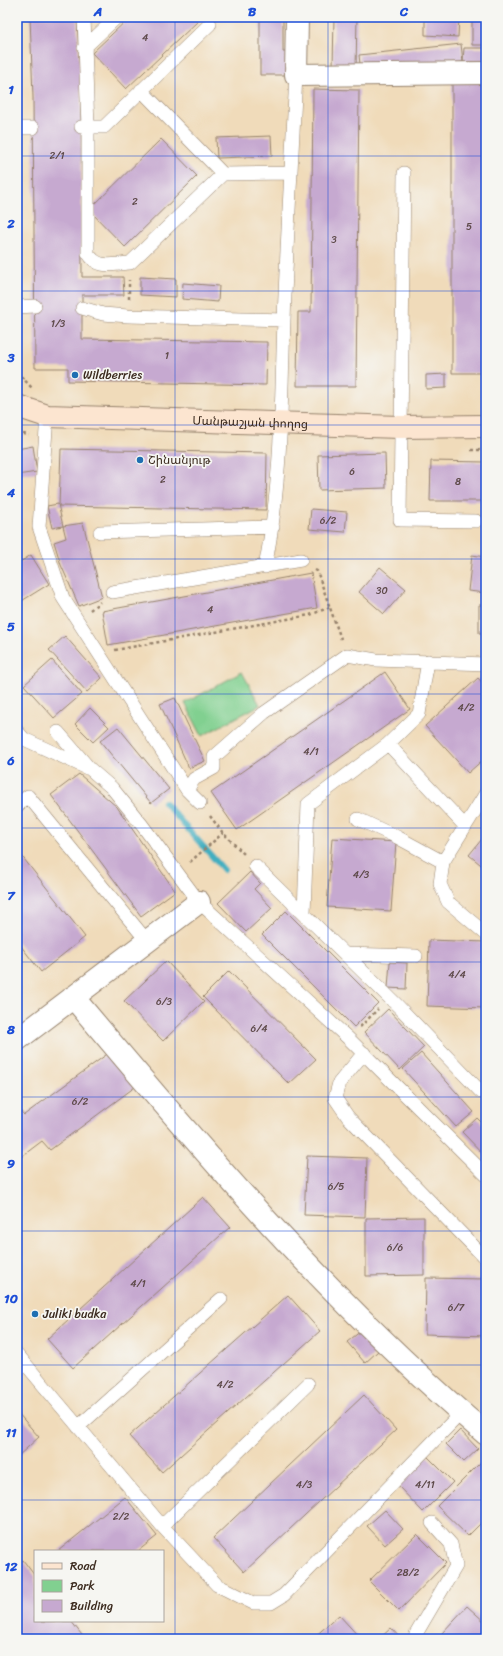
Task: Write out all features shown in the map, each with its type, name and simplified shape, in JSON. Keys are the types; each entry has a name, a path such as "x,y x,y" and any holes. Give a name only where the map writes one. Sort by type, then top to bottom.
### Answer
{"street":[{"path":"297,17 296,75 486,73"},
{"name":"Մանթաշյան փողոց","path":"17,406 47,416 400,427 486,426"},
{"path":"17,1040 199,902"},
{"path":"73,997 182,1128 340,1299 461,1413 486,1434"}],"lane":[{"path":"84,17 84,127 88,253 93,261 99,264 130,263 223,174 291,173"},
{"path":"84,48 116,17"},
{"path":"84,127 104,127 210,24"},
{"path":"265,567 273,528 281,424 284,320 296,75"},
{"path":"142,90 223,174"},
{"path":"17,128 33,128"},
{"path":"404,173 400,520 476,521"},
{"path":"17,307 35,306"},
{"path":"82,308 103,314 128,316 284,320"},
{"path":"47,416 39,527 62,598 187,790 200,803"},
{"path":"100,532 273,528"},
{"path":"112,592 301,560"},
{"path":"187,790 194,779 214,768 214,757 264,713 347,655 376,660 486,664"},
{"path":"304,913 308,804 388,744 419,714 428,662"},
{"path":"58,732 90,769 117,794 199,902 364,1053 486,1174"},
{"path":"19,738 90,769"},
{"path":"388,744 466,826"},
{"path":"486,793 443,862 440,884 448,902 486,934"},
{"path":"17,806 28,796 146,941"},
{"path":"358,819 397,837 443,862"},
{"path":"256,866 398,1006 481,1092"},
{"path":"345,954 416,956"},
{"path":"364,1053 339,1083 335,1098 348,1117 486,1259"},
{"path":"78,1427 221,1299"},
{"path":"17,1354 162,1526 217,1585 253,1603 271,1603 284,1595 461,1413"},
{"path":"162,1526 308,1384"},
{"path":"415,1639 416,1634 456,1566 451,1544 432,1523"}],"path":[{"path":"17,22 20,20 20,17"},
{"path":"128,316 130,263"},
{"path":"17,372 32,388"},
{"path":"17,433 35,436"},
{"path":"301,560 317,571 347,655"},
{"path":"77,621 112,592"},
{"path":"102,659 115,650 310,615 330,607"},
{"path":"200,803 223,833 256,866"},
{"path":"201,853 223,833"}],"green space":[{"path":"242,672 260,705 202,736 185,703"}],"building":[{"path":"30,17 77,17 81,96 82,277 123,277 124,295 82,295 82,339 267,342 266,385 68,381 68,368 35,368 33,97"},
{"path":"130,17 194,17 198,21 126,89 92,53"},
{"path":"260,17 283,17 283,52 292,52 292,75 260,75"},
{"path":"334,17 357,17 356,68 333,67"},
{"path":"425,17 459,17 458,37 425,35"},
{"path":"472,17 486,17 486,45 472,45"},
{"path":"461,44 463,62 361,73 359,55"},
{"path":"464,48 486,48 486,62 463,62"},
{"path":"452,80 486,80 486,373 452,373"},
{"path":"313,89 359,90 356,386 297,386 298,312 311,312"},
{"path":"271,136 272,156 217,158 216,138"},
{"path":"161,139 197,176 125,247 89,210"},
{"path":"140,277 176,279 176,297 140,295"},
{"path":"183,283 219,286 218,302 182,299"},
{"path":"446,374 446,388 426,389 426,375"},
{"path":"33,446 37,472 17,475 17,449"},
{"path":"61,449 267,453 266,510 59,506"},
{"path":"385,453 386,488 319,490 318,455"},
{"path":"431,461 486,462 486,501 430,501"},
{"path":"58,504 63,526 52,528 47,506"},
{"path":"311,509 347,512 345,532 309,529"},
{"path":"83,523 102,597 79,606 61,565 54,542 66,538 63,526"},
{"path":"31,555 49,584 20,602 17,596 17,564"},
{"path":"472,555 486,557 486,593 468,591"},
{"path":"380,567 406,589 384,614 359,592"},
{"path":"311,573 317,608 108,645 102,611"},
{"path":"479,605 486,605 486,633 479,633"},
{"path":"65,636 102,678 87,692 49,650"},
{"path":"52,660 82,694 54,718 24,685"},
{"path":"385,672 410,709 237,830 211,793"},
{"path":"478,678 486,687 486,757 468,773 425,726"},
{"path":"175,698 205,761 189,768 160,704"},
{"path":"90,708 109,727 93,742 75,724"},
{"path":"118,727 169,789 151,803 100,741"},
{"path":"79,774 117,807 175,891 141,916 51,795"},
{"path":"486,834 486,869 469,855"},
{"path":"332,838 396,842 391,911 327,907"},
{"path":"17,850 85,937 41,972 17,941"},
{"path":"250,872 260,883 254,889 272,908 246,932 218,903"},
{"path":"286,911 378,1003 354,1027 262,935"},
{"path":"429,940 486,942 486,1008 427,1006"},
{"path":"166,961 204,1001 163,1041 124,1001"},
{"path":"390,962 407,963 406,989 388,988"},
{"path":"229,971 316,1059 289,1084 203,997"},
{"path":"388,1009 424,1047 400,1070 364,1032"},
{"path":"110,1052 135,1087 50,1150 42,1141 17,1160 17,1107 24,1115"},
{"path":"421,1053 474,1112 456,1127 403,1069"},
{"path":"477,1118 486,1127 486,1157 462,1132"},
{"path":"307,1156 367,1158 365,1217 304,1215"},
{"path":"203,1197 230,1227 73,1368 47,1339"},
{"path":"424,1217 424,1275 366,1276 366,1218"},
{"path":"426,1278 486,1279 486,1336 425,1334"},
{"path":"288,1295 320,1331 162,1472 129,1436"},
{"path":"361,1331 378,1351 365,1363 347,1342"},
{"path":"364,1395 396,1430 244,1572 213,1538"},
{"path":"17,1412 39,1437 17,1457"},
{"path":"460,1430 478,1449 464,1462 446,1444"},
{"path":"427,1456 453,1482 423,1512 398,1486"},
{"path":"486,1457 486,1518 468,1536 437,1506"},
{"path":"125,1497 157,1536 139,1550 59,1550"},
{"path":"385,1510 403,1529 385,1545 367,1526"},
{"path":"417,1534 446,1563 399,1611 369,1581"},
{"path":"23,1560 34,1575 34,1622 72,1622 85,1639 17,1639 17,1565"},
{"path":"467,1606 486,1623 486,1639 448,1639 442,1633"},
{"path":"339,1615 361,1639 312,1639"},
{"path":"391,1628 401,1639 379,1639"}],"waterway":[{"path":"164,802 224,870"}],"place":[{"name":"Wildberries","path":"75,375"},
{"name":"Շինանյութ","path":"140,460"},
{"name":"Juliki budka","path":"35,1314"}]}
